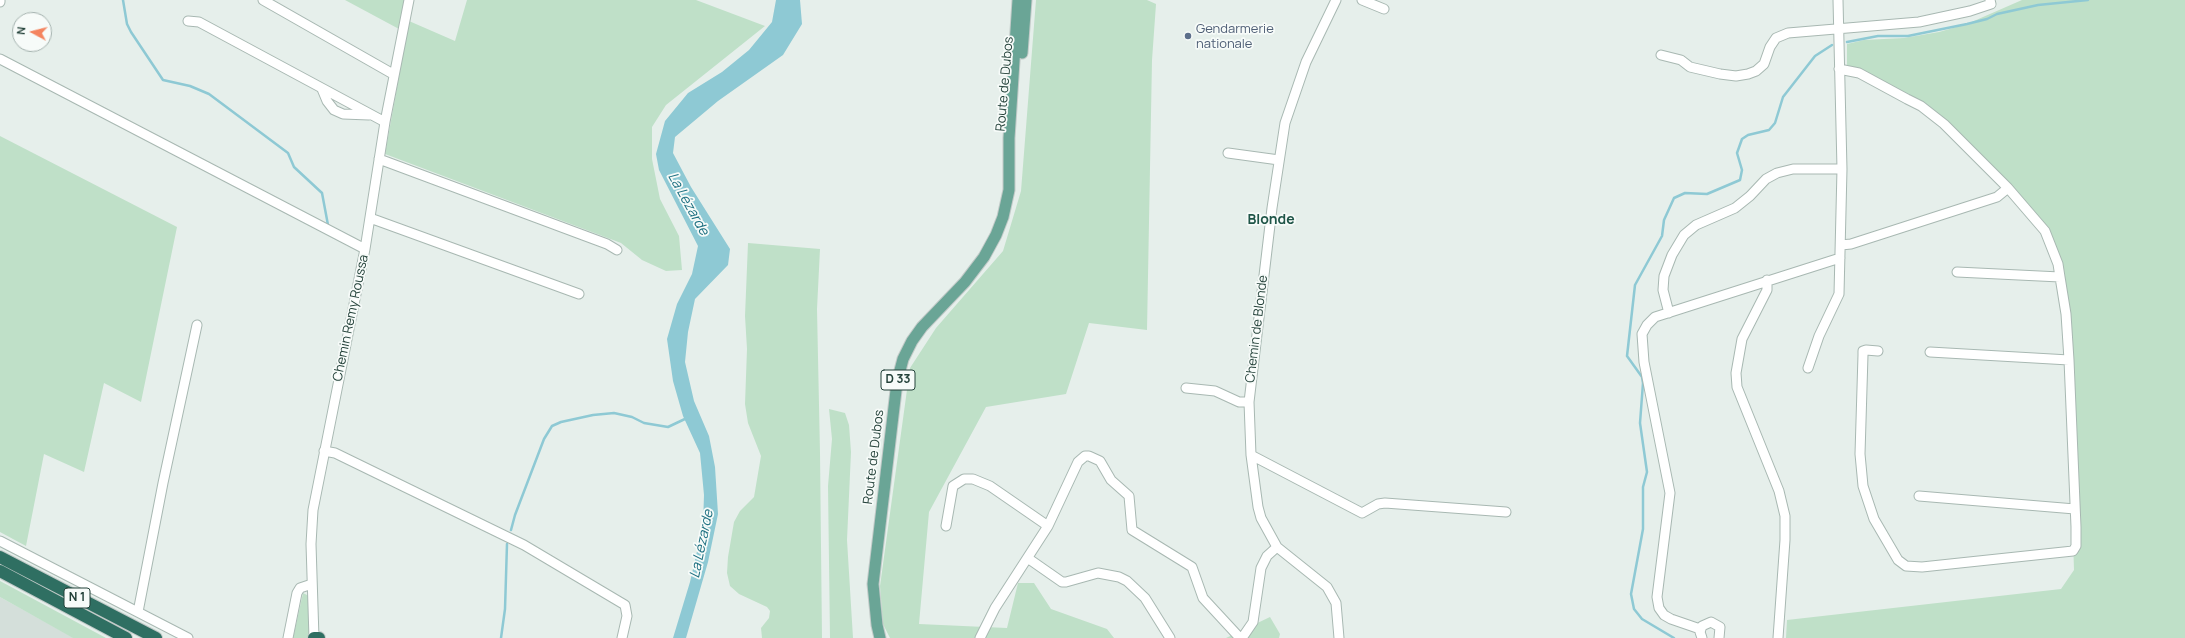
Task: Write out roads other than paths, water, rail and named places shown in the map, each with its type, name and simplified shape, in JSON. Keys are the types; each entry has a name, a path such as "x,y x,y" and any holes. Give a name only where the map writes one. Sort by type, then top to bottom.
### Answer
{"highway":[{"name":"N 1","path":"0,557 156,638"},
{"name":"N 1","path":"0,571 126,638"},
{"path":"314,638 319,638"}],"main road":[{"name":"Route de Dubos","path":"1010,169 1015,140 1026,0"},
{"name":"Route de Dubos","path":"880,638 876,625 873,584 897,382 903,359 922,327 965,282 984,257 996,236 1003,217 1009,190 1009,138 1017,2"}],"street":[{"path":"263,0 393,74"},
{"name":"Chemin Remy Roussa","path":"314,638 311,544 313,510 365,248 393,74 409,0"},
{"name":"Chemin de Blonde","path":"1336,0 1306,62 1285,123 1251,368 1249,402 1250,455 1258,508 1266,530 1277,547 1327,587 1336,603 1339,638"},
{"path":"1362,0 1384,9"},
{"path":"1808,368 1818,336 1837,301 1841,245 1842,169 1838,0"},
{"path":"1661,55 1681,60 1690,67 1720,74 1736,76 1748,74 1756,72 1764,64 1770,47 1776,38 1788,33 1919,22 1970,11 1990,4 1990,0"},
{"path":"188,20 199,22 385,122"},
{"path":"0,59 365,248"},
{"path":"1839,69 1859,73 1921,106 1944,124 2008,188 2045,231 2058,264 2066,314 2076,546 2070,552 1922,567 1906,566 1898,560 1874,519 1863,486 1860,454 1863,352 1866,350 1878,351"},
{"path":"322,89 326,101 334,110 343,114 370,115"},
{"path":"1228,153 1279,160"},
{"path":"379,159 607,244 617,250"},
{"path":"1669,312 1663,290 1664,276 1672,255 1684,235 1696,225 1736,208 1766,179 1777,173 1792,169 1842,169"},
{"path":"1841,245 1851,244 1879,236 1997,197 2008,188"},
{"path":"370,218 579,294"},
{"path":"1719,638 1721,631 1715,623 1708,622 1701,634 1664,615 1659,608 1657,597 1670,493 1642,341 1642,334 1647,325 1655,317 1767,280 1840,258"},
{"path":"1957,272 2060,277"},
{"path":"1767,280 1767,290 1742,339 1736,373 1737,387 1779,491 1785,516 1785,540 1778,638"},
{"path":"138,612 163,483 197,325"},
{"path":"1930,352 2069,360"},
{"path":"1186,388 1215,391 1239,402 1249,402"},
{"path":"324,451 336,453 524,545 625,605 627,616 622,638"},
{"path":"1250,455 1362,513 1378,504 1385,503 1506,512"},
{"path":"980,638 995,608 1029,559 1048,526 1078,462 1085,456 1097,458 1111,480 1129,496 1132,530 1192,567 1203,598 1241,638 1253,622 1261,568 1268,556 1277,547"},
{"path":"946,526 953,486 964,479 973,479 990,486 1048,526"},
{"path":"1919,496 2075,508"},
{"path":"0,541 188,638"},
{"path":"1029,559 1062,582 1098,573 1119,577 1127,581 1145,598 1170,638"},
{"path":"288,638 297,593 300,588 312,584"}],"water":[{"name":"La Lézarde","path":"776,0 800,0 802,24 783,55 718,101 675,137 673,153 691,187 730,249 728,265 695,299 688,332 685,362 694,401 709,436 715,467 718,514 708,562 686,638 673,638 690,582 703,525 704,495 700,453 683,416 673,381 667,339 677,304 692,274 698,246 659,170 656,154 665,121 688,93 722,72 749,50 772,22"}],"waterway":[{"path":"123,0 127,24 163,80 190,86 209,94 288,153 294,167 322,193 328,225"},
{"path":"1847,42 1878,36 1908,36 1967,24 1987,19 1997,14 2038,5 2088,0"},
{"path":"1674,638 1642,619 1634,609 1631,594 1643,529 1643,487 1647,472 1640,423 1643,383 1642,377 1627,356 1635,285 1662,236 1664,220 1674,198 1685,193 1707,194 1740,180 1742,170 1737,153 1742,139 1748,135 1769,130 1775,123 1783,97 1815,56 1832,45"},
{"path":"511,530 515,515 544,439 552,426 561,422 593,415 614,413 632,417 644,423 668,427 687,418"},
{"path":"501,638 505,609 507,544"}],"place":[{"name":"Gendarmerie nationale","path":"1188,36"}],"district":[{"name":"Blonde","path":"1271,220"}]}
